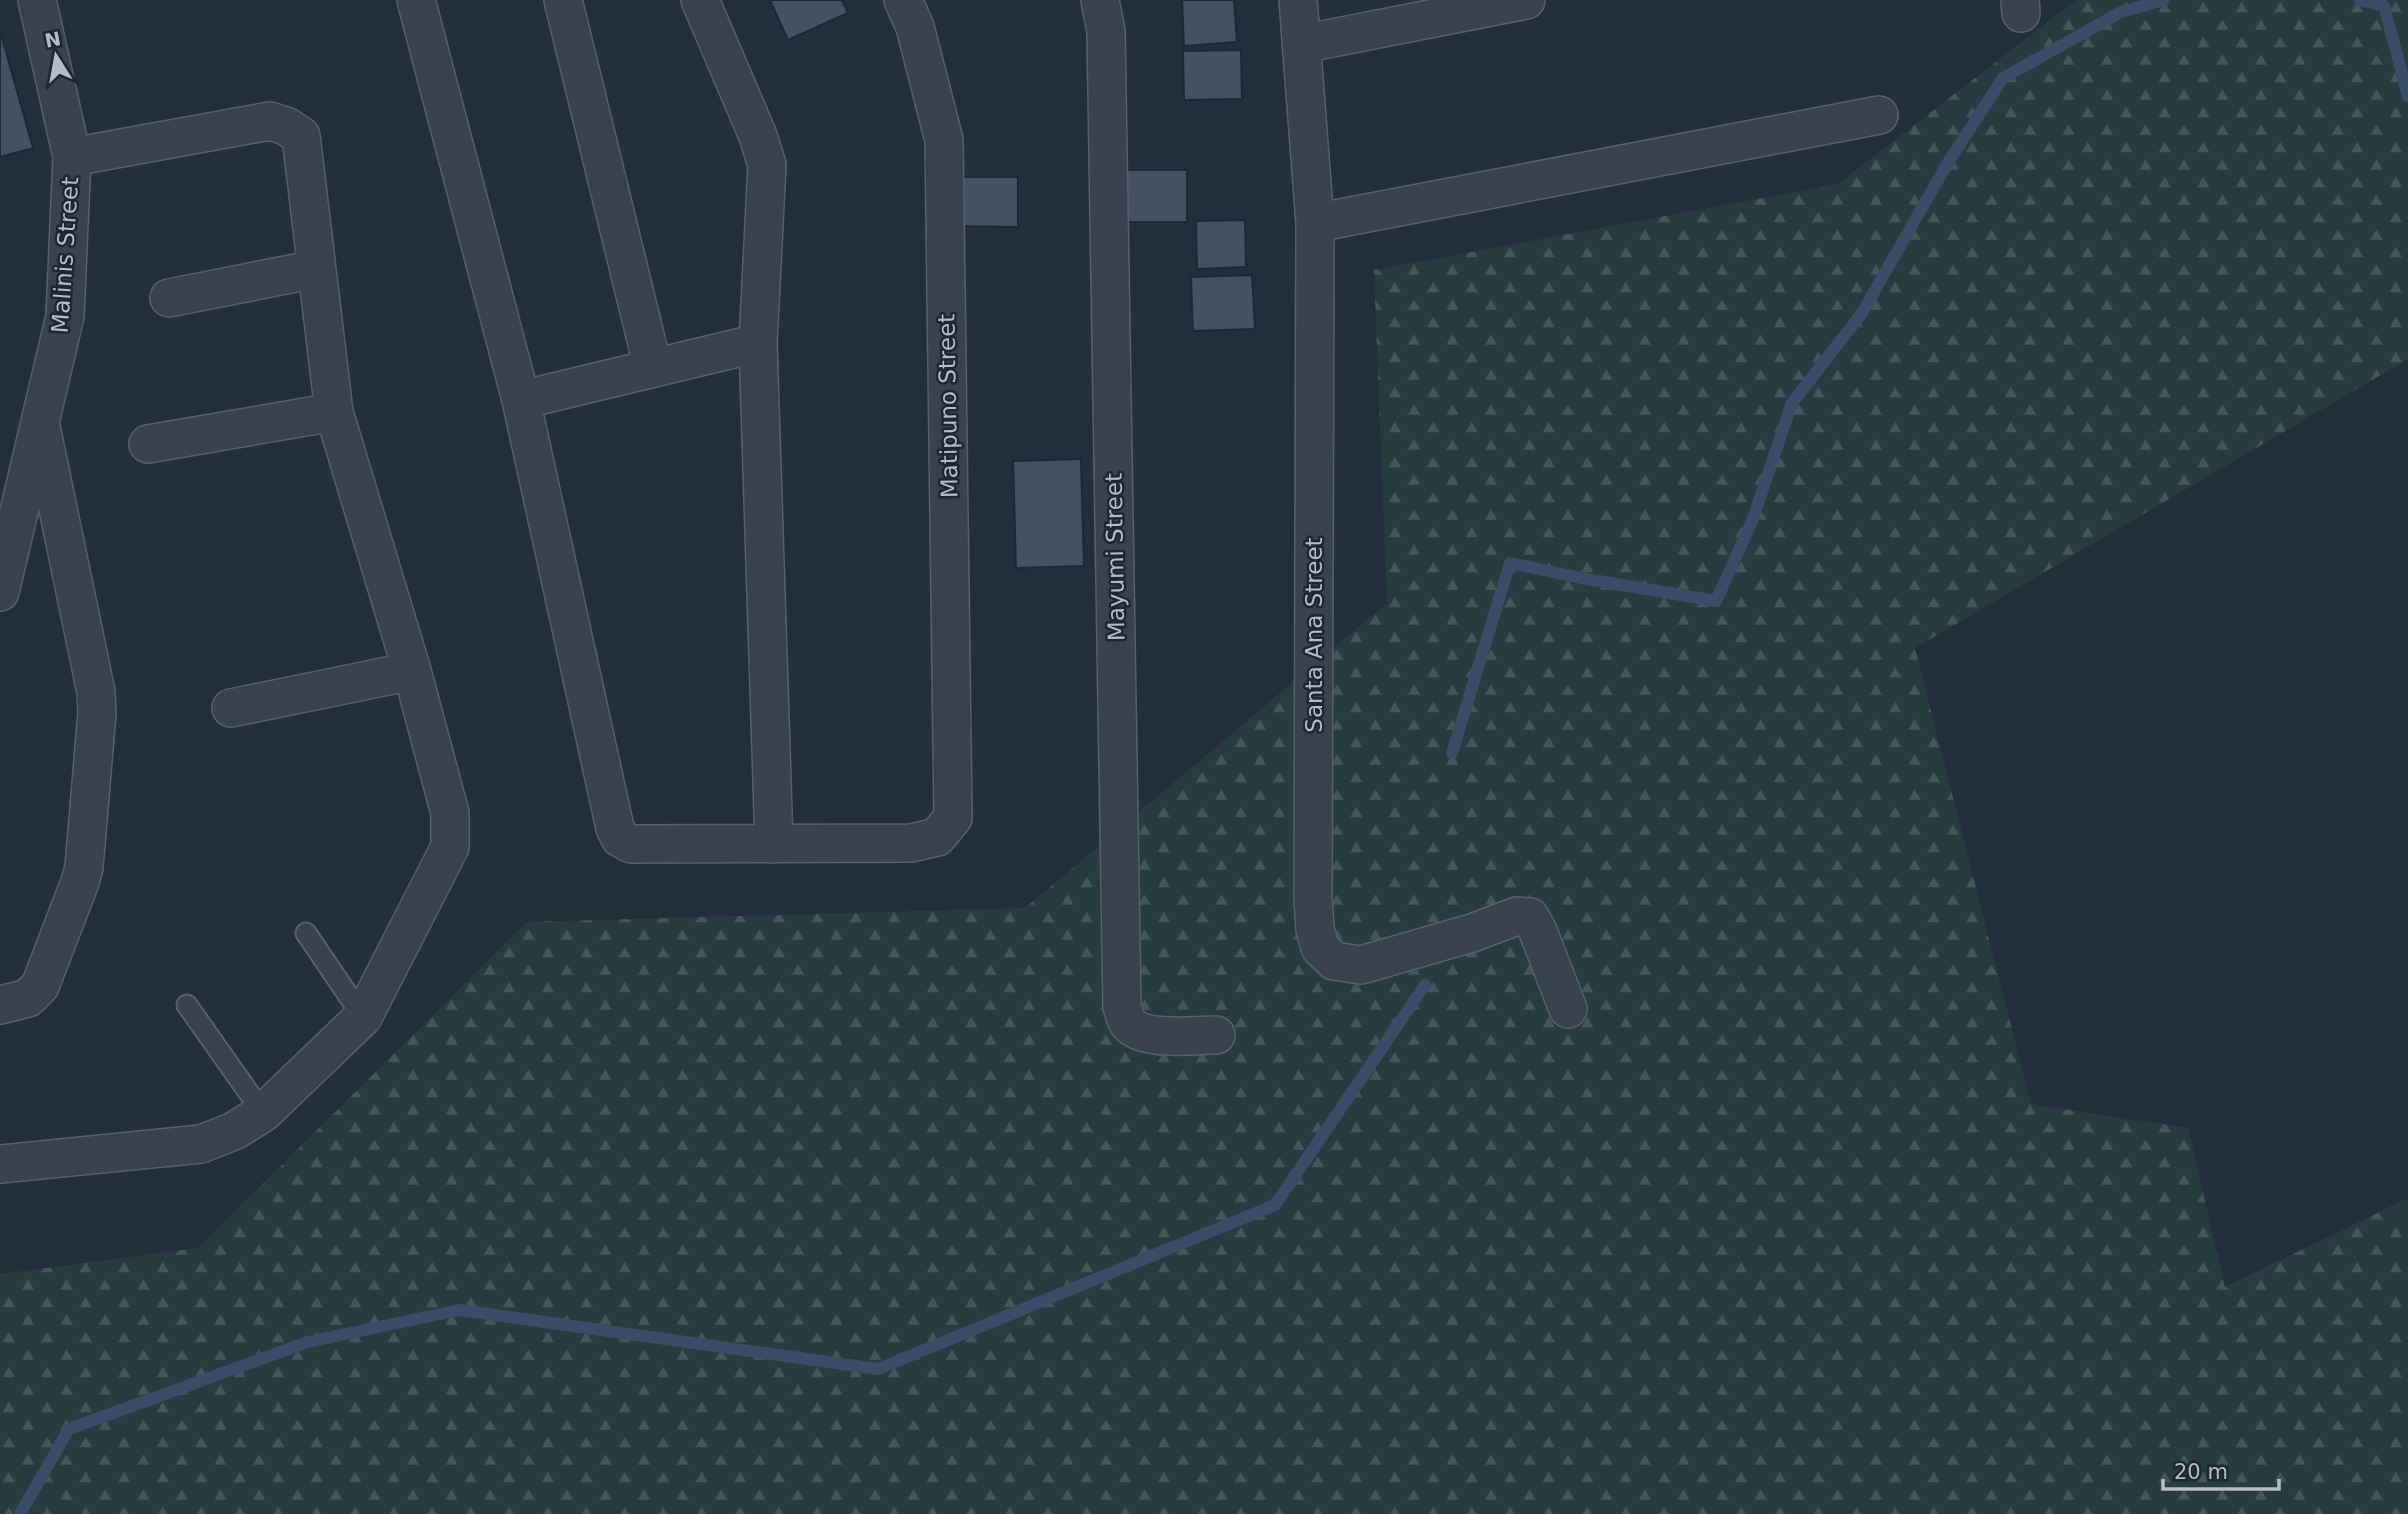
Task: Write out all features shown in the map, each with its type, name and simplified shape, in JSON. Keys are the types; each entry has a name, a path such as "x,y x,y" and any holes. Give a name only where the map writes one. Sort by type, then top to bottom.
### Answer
{"street":[{"name":"Malinis Street","path":"0,592 65,316 72,157 37,0"},
{"path":"416,0 521,400 615,828 621,838 631,844 774,844 758,343 766,165 758,136 700,0"},
{"path":"563,0 653,368"},
{"name":"Matipuno Street","path":"774,844 911,843 937,836 953,818 944,140 915,27 904,0"},
{"name":"Mayumi Street","path":"1100,0 1107,45 1122,1007 1128,1023 1142,1032 1158,1035 1216,1035"},
{"name":"Santa Ana Street","path":"1298,0 1315,223 1313,898 1315,929 1320,948 1334,961 1361,965 1472,933 1517,916 1530,918 1538,929 1568,1009"},
{"path":"1302,44 1526,0"},
{"path":"1315,223 1879,115"},
{"path":"0,1164 201,1144 234,1132 263,1113 363,1017 450,847 450,813 412,671 334,412 301,136 286,126 270,121 72,157"},
{"path":"169,298 316,269"},
{"path":"521,400 758,343"},
{"path":"148,444 334,412"},
{"path":"0,1005 28,998 40,986 80,882 84,867 97,713 96,692 40,422"},
{"path":"230,708 412,671"}],"lane":[{"path":"306,933 363,1017"},
{"path":"187,1005 263,1113"}],"green space":[{"path":"2076,0 2408,0 2408,359 1915,648 2031,1104 2188,1128 2225,1287 2408,1198 2408,1514 0,1514 0,1274 198,1248 527,922 1025,908 1387,603 1374,270 1838,184"}],"building":[{"path":"770,0 842,0 848,13 788,40"},
{"path":"1182,0 1234,0 1237,42 1184,46"},
{"path":"0,35 33,148 0,157"},
{"path":"1241,50 1242,99 1184,100 1183,51"},
{"path":"1125,170 1187,170 1187,222 1125,222"},
{"path":"952,177 1018,177 1018,227 951,226"},
{"path":"1245,220 1246,267 1197,269 1196,221"},
{"path":"1252,275 1255,329 1193,331 1191,277"},
{"path":"1081,459 1084,566 1016,568 1013,461"}],"waterway":[{"path":"1452,753 1510,563 1716,601 1752,521 1792,403 1862,313 1947,164 2003,78 2121,12 2164,0"},
{"path":"2360,0 2384,6 2408,96"},
{"path":"20,1514 69,1429 308,1342 459,1310 878,1369 1275,1205 1425,985"}]}
